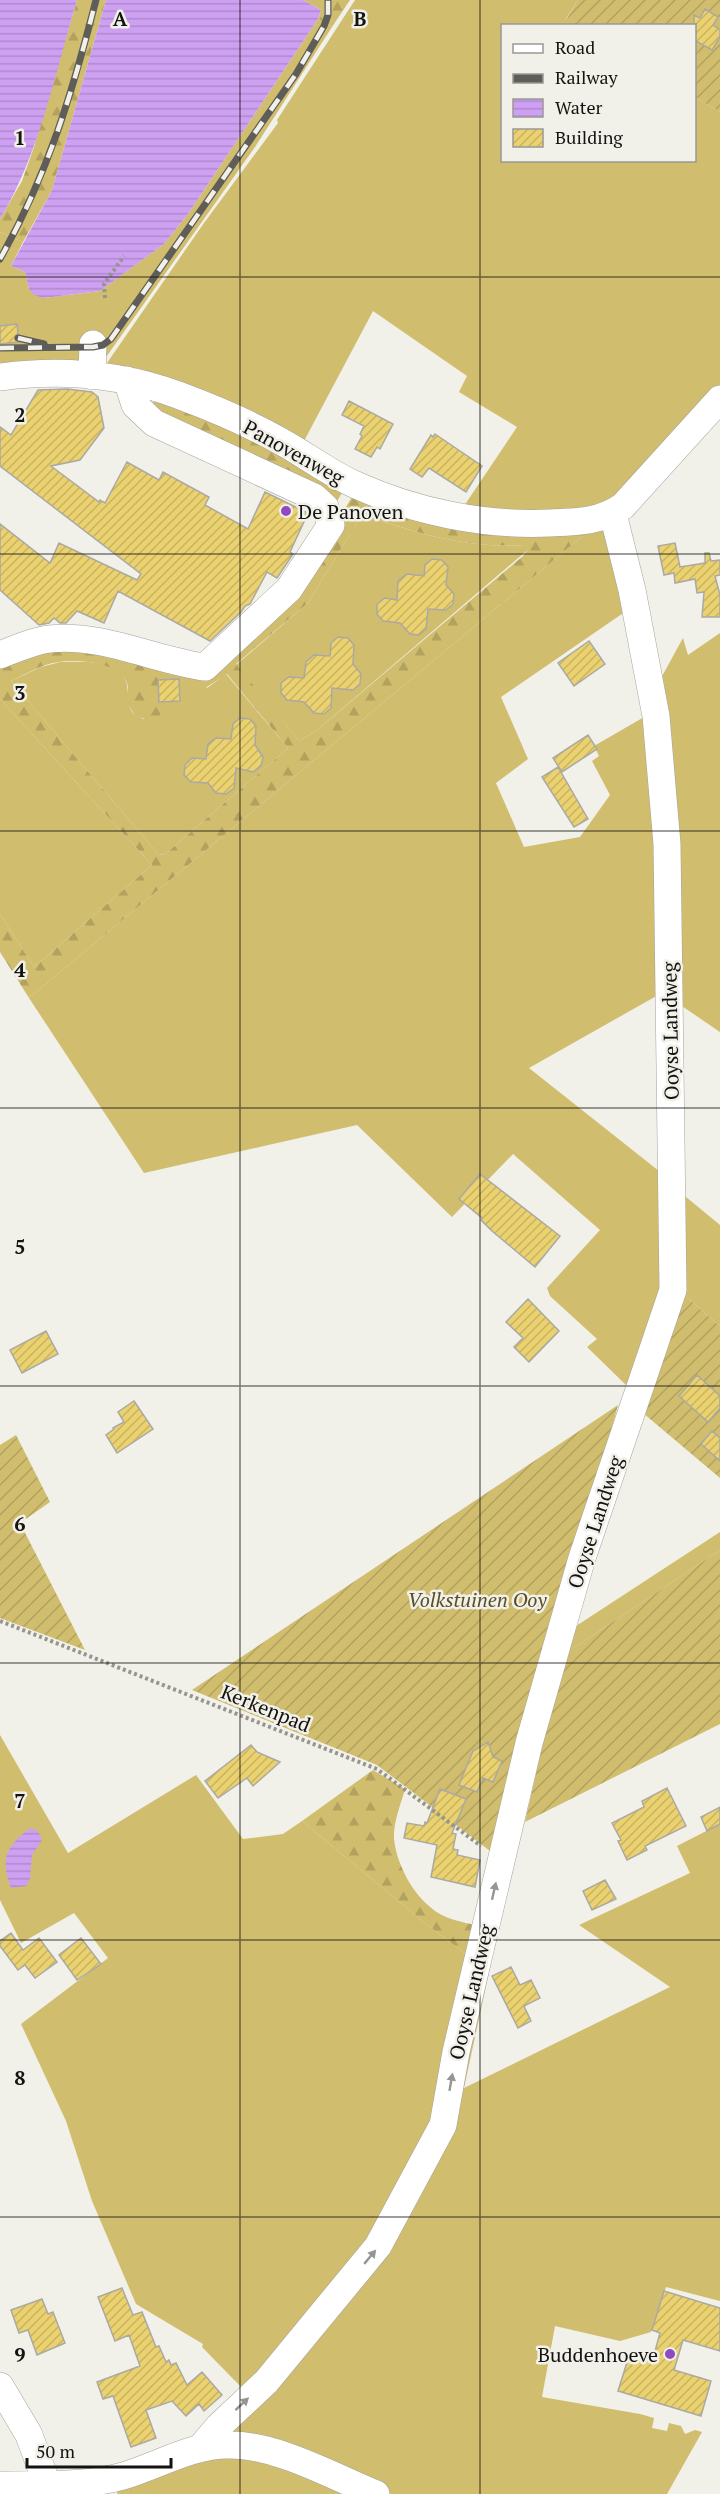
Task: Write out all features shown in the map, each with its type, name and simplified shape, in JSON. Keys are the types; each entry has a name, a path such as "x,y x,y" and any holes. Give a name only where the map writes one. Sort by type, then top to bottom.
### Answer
{"street":[{"path":"92,375 93,344"},
{"name":"Panovenweg","path":"0,377 38,372 92,375 127,380 177,395 232,417 279,440 354,485 450,516 513,524 584,521 613,514"},
{"path":"0,655 48,639 92,640 183,664 205,667 289,589 331,525 326,507 314,497 154,423 135,405 127,380"},
{"path":"613,514 623,506 720,399"},
{"name":"Ooyse Landweg","path":"202,2446 219,2426 266,2382 378,2246 443,2125 456,2052 529,1743 582,1558 673,1290 668,844 656,716 632,590 613,514"},
{"path":"0,2386 29,2435 47,2484"},
{"path":"0,2485 47,2484 105,2487 123,2476 202,2446 237,2445 265,2450 376,2494"}],"path":[{"path":"105,297 104,284 124,256"},
{"name":"Kerkenpad","path":"0,1621 377,1769 501,1861"}],"green space":[{"path":"77,0 106,0 52,190 23,242 0,232 0,219 22,181 34,147"},
{"path":"303,0 350,0 332,27 318,19 321,10"},
{"path":"355,0 578,0 566,19 574,24 501,24 501,162 696,162 696,98 720,112 720,390 624,496 590,511 462,509 517,427 459,392 467,376 373,311 304,441 183,383 107,363 204,223 278,123 277,120"},
{"path":"578,0 720,0 720,112 696,98 696,24 574,24 566,20"},
{"path":"318,19 332,27 255,147 99,367 0,368 0,232 23,242 11,266 25,272 29,289 44,298 100,291 164,244 188,214"},
{"path":"156,396 216,421 343,491 335,505 149,413"},
{"path":"353,495 591,529 29,998 0,952 0,914 34,967 152,865 0,699 0,662 49,647 159,663 165,700 163,713 152,720 136,717 125,700 128,688 125,679 119,672 100,664 77,661 53,663 11,681 158,854 164,855 288,748 227,674 202,690 196,681 198,676 299,587","holes":["362,514 462,542 483,545 525,545 529,548 523,556 316,731 299,741 236,664 308,603"]},
{"path":"362,514 442,538 483,545 525,545 530,548 316,731 299,741 236,665 308,603"},
{"path":"591,529 607,531 632,607 501,697 528,759 496,783 524,847 580,837 610,795 592,761 599,756 594,746 651,713 667,990 529,1068 669,1179 669,1273 654,1348 626,1385 587,1347 597,1339 550,1296 547,1288 600,1230 513,1154 452,1217 357,1125 144,1173 29,998"},
{"path":"720,633 720,1032 676,1002 660,680 683,638 688,655"},
{"path":"60,662 96,663 116,669 123,675 126,682 131,710 144,719 159,663 198,676 207,688 226,674 288,748 164,855 158,854 11,681 41,667"},
{"path":"0,699 152,865 34,967 0,914"},
{"path":"680,1192 720,1225 720,1326 676,1288"},
{"path":"676,1288 720,1326 720,1478 643,1413"},
{"name":"Volkstuinen Ooy","path":"618,1405 498,1857 377,1765 192,1690"},
{"path":"16,1435 50,1502 20,1523 85,1650 0,1618 0,1445"},
{"path":"720,1532 720,1550 563,1655 570,1630"},
{"path":"720,1550 720,1724 525,1822 563,1655"},
{"path":"0,1735 68,1853 196,1775 243,1839 283,1834 302,1821 426,1924 478,1963 449,2086 382,2232 245,2391 202,2347 203,2344 136,2304 92,2201 66,2121 21,2024 108,1958 74,1913 21,1943 0,1900"},
{"path":"373,1770 405,1789 396,1820 394,1839 399,1862 418,1895 426,1904 446,1917 486,1928 478,1963 426,1924 302,1821"},
{"path":"720,1824 720,2301 666,2287 651,2332 620,2341 555,2326 542,2397 640,2414 654,2418 652,2428 667,2431 669,2423 681,2426 685,2434 695,2430 702,2432 667,2494 391,2494 318,2464 233,2438 227,2423 387,2240 491,1963 464,2088 670,1987 579,1925 690,1873 677,1846"},
{"path":"236,2452 365,2494 117,2494 118,2490 218,2455"}],"water":[{"path":"0,0 77,0 36,140 14,194 0,219"},
{"path":"106,0 303,0 321,10 318,19 188,214 164,244 100,291 44,298 34,295 29,289 25,272 11,266 52,190"},
{"path":"30,1828 38,1831 42,1840 32,1855 30,1879 26,1886 11,1888 6,1868 7,1854 15,1841"}],"building":[{"path":"705,9 718,17 713,25 720,30 720,37 712,50 696,41 694,15 700,18"},
{"path":"17,324 19,342 0,344 0,326"},
{"path":"67,389 92,392 98,397 104,428 80,460 51,466 99,502 100,500 105,503 127,462 159,480 163,472 209,497 205,505 248,529 265,492 308,513 290,552 293,554 277,578 267,572 250,604 245,606 210,641 118,591 104,623 77,611 66,623 60,623 54,618 49,623 39,625 0,590 0,524 50,563 59,543 137,580 141,574 0,466 0,427 11,435 38,390"},
{"path":"349,401 393,424 380,449 377,447 371,457 355,449 364,426 342,415"},
{"path":"435,434 482,466 466,492 429,468 422,477 410,469 431,435 433,437"},
{"path":"675,543 680,567 705,563 705,553 709,553 711,561 720,560 720,575 715,576 720,595 720,617 702,617 704,592 697,593 695,579 675,583 674,573 664,575 658,546"},
{"path":"432,559 442,560 448,567 446,585 454,594 453,604 446,610 428,609 426,629 419,635 410,634 400,623 383,621 377,614 377,604 385,598 397,600 398,581 407,574 424,576 425,565"},
{"path":"338,637 348,638 354,645 353,664 361,674 360,684 353,690 332,688 331,708 324,714 314,713 304,702 287,700 281,693 281,683 289,677 304,678 306,662 314,655 330,656 331,643"},
{"path":"589,641 605,664 574,686 558,663"},
{"path":"179,679 180,701 159,702 158,680"},
{"path":"240,718 250,719 256,726 255,745 263,757 261,766 253,772 236,768 234,788 226,794 216,793 208,783 191,782 184,775 185,765 192,758 206,759 208,744 216,738 231,739 233,724"},
{"path":"588,735 597,749 562,772 553,758"},
{"path":"558,767 588,819 574,827 542,777"},
{"path":"480,1174 560,1236 535,1267 492,1231 481,1220 482,1218 459,1199"},
{"path":"528,1299 559,1331 529,1362 514,1347 523,1338 506,1322"},
{"path":"46,1331 58,1354 22,1373 10,1350"},
{"path":"697,1375 720,1396 720,1408 708,1422 679,1396"},
{"path":"134,1401 153,1429 117,1453 106,1435 124,1422 118,1412"},
{"path":"712,1431 720,1438 720,1461 701,1444"},
{"path":"488,1742 493,1757 502,1761 493,1782 483,1778 477,1792 459,1785 473,1751"},
{"path":"251,1745 257,1752 280,1762 253,1786 247,1778 218,1798 205,1781"},
{"path":"667,1788 686,1826 645,1846 647,1850 627,1860 618,1841 621,1840 612,1823 644,1807 642,1801"},
{"path":"440,1789 466,1799 452,1833 456,1834 453,1849 458,1850 457,1855 480,1860 475,1887 431,1877 437,1845 404,1838 407,1823 424,1826 425,1822 427,1823"},
{"path":"720,1807 720,1824 707,1831 701,1817"},
{"path":"605,1880 616,1899 592,1910 583,1891"},
{"path":"11,1933 23,1950 39,1938 57,1962 35,1978 25,1965 18,1970 0,1946 0,1941"},
{"path":"81,1938 101,1964 77,1980 59,1955"},
{"path":"511,1967 520,1985 531,1980 540,1998 524,2006 531,2021 518,2028 492,1976"},
{"path":"122,2288 133,2315 142,2312 156,2347 159,2346 166,2362 169,2360 171,2365 176,2363 187,2385 202,2372 222,2395 204,2411 199,2404 186,2416 172,2401 146,2410 156,2438 131,2447 113,2396 103,2399 97,2382 140,2366 129,2335 115,2341 98,2297"},
{"name":"Buddenhoeve","path":"664,2291 720,2308 720,2351 683,2340 674,2370 711,2381 701,2416 618,2391 629,2356 652,2362 660,2333 652,2330"},
{"path":"42,2299 48,2314 53,2312 65,2343 37,2355 28,2330 19,2333 11,2310"}],"railway":[{"path":"0,259 32,196 57,133 78,68 96,0"},
{"path":"0,348 93,347 103,345 111,339 296,74 324,26 328,15 328,0"},
{"path":"18,338 44,344"}],"place":[{"name":"De Panoven","path":"286,511"},
{"name":"Buddenhoeve","path":"670,2354"}]}
